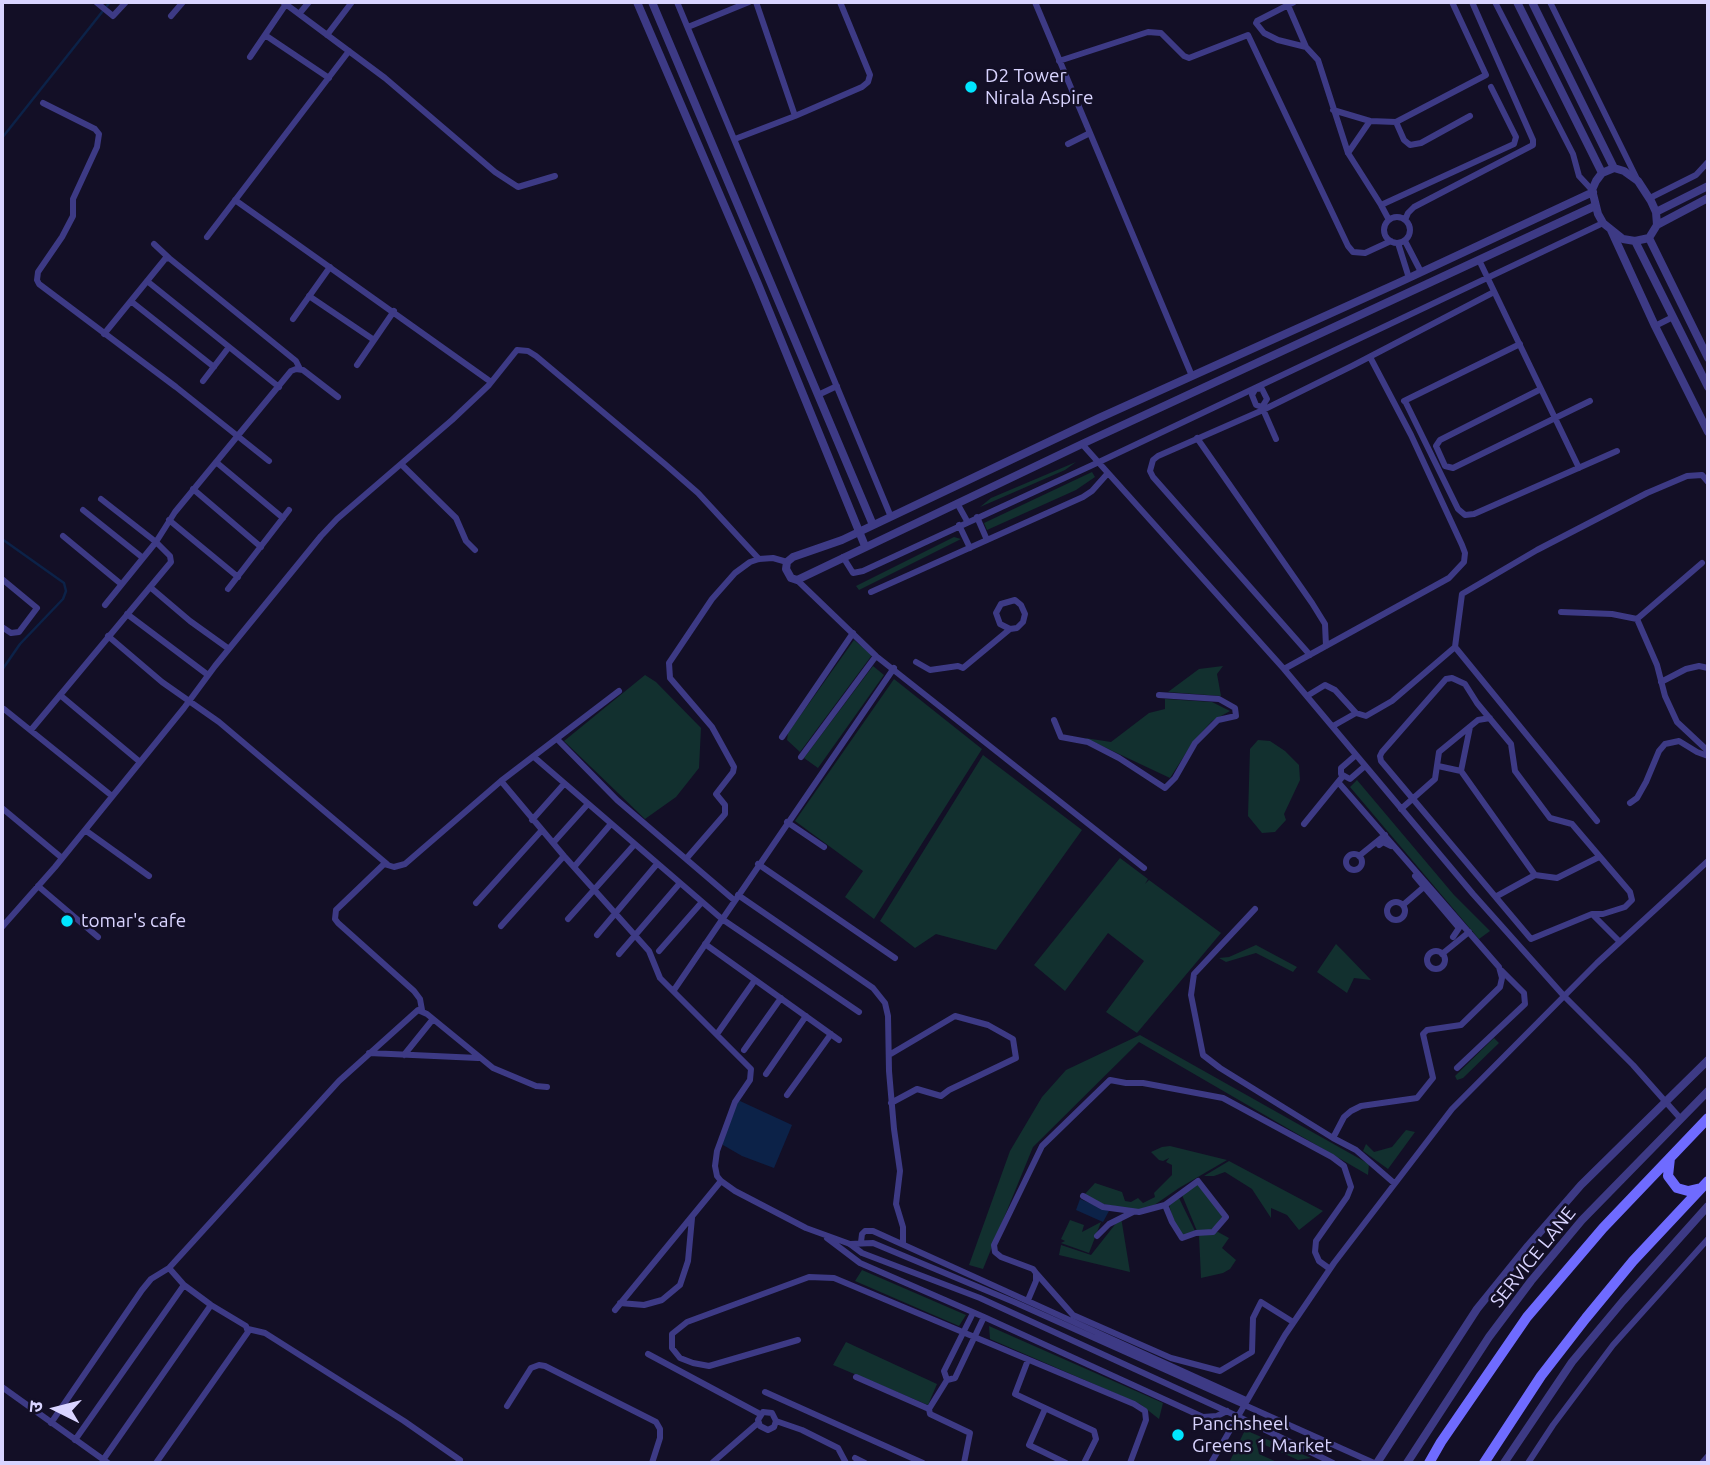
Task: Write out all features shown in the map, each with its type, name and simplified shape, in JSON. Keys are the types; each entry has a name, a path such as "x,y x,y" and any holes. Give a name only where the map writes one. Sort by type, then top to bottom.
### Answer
{"main road":[{"path":"1429,1463 1527,1317 1603,1228 1708,1118"},
{"path":"1670,1158 1668,1176 1677,1188 1688,1191 1705,1185"},
{"path":"1484,1463 1541,1376 1579,1328 1633,1261 1705,1185"}],"street":[{"path":"97,3 112,15 117,14 126,2"},
{"path":"171,16 183,2"},
{"path":"299,14 309,2"},
{"path":"327,35 352,2"},
{"path":"637,2 758,284 865,546"},
{"path":"652,2 873,526"},
{"path":"677,2 891,517"},
{"path":"688,27 749,2"},
{"path":"756,2 794,116"},
{"path":"735,139 866,85 870,75 840,2"},
{"path":"1035,2 1192,376"},
{"path":"1333,110 1370,121 1396,122 1486,75 1454,2"},
{"path":"1405,220 1414,207 1533,145 1472,2"},
{"path":"1495,2 1573,154 1579,176 1592,191 1603,223 1623,239 1635,242 1649,238 1657,225 1708,198"},
{"path":"1517,2 1602,173"},
{"path":"1532,2 1614,168 1638,181"},
{"path":"1550,2 1638,181 1650,198 1656,212 1657,225"},
{"path":"250,57 285,3 385,78 495,172 517,187 555,176"},
{"path":"1306,47 1278,40 1262,30 1257,21 1289,3 1306,47 1318,60 1348,153 1389,220 1385,231 1398,242 1421,272"},
{"path":"1250,37 1262,30"},
{"path":"1059,61 1149,32 1164,35 1189,58 1246,34 1250,37 1348,246 1353,252 1365,253 1398,242 1410,230 1405,220 1389,220"},
{"path":"265,35 328,78"},
{"path":"207,237 349,51"},
{"path":"1381,205 1514,144 1516,137 1491,87"},
{"path":"43,103 95,129 99,134 97,147 73,199 73,216 38,272 37,280 43,288 176,387 269,461"},
{"path":"1396,122 1404,140 1410,145 1421,143 1470,116"},
{"path":"1348,153 1370,121"},
{"path":"1068,144 1090,133"},
{"path":"1650,198 1696,175 1708,162"},
{"path":"1144,868 876,656 797,580 791,578 786,569 787,562 793,557 873,526 1592,191 1602,173 1614,168"},
{"path":"1656,212 1708,186"},
{"path":"235,200 491,382"},
{"path":"797,580 1082,444 1595,206"},
{"path":"844,557 850,571 856,573 1099,462 1603,223"},
{"path":"1611,230 1708,432"},
{"path":"1649,238 1708,358"},
{"path":"1398,242 1409,278"},
{"path":"1635,242 1708,387"},
{"path":"154,244 296,360 300,369 338,397"},
{"path":"104,334 165,259 169,258"},
{"path":"1479,260 1579,468"},
{"path":"293,319 330,267"},
{"path":"147,281 279,387"},
{"path":"1310,655 1153,477 1151,466 1158,456 1370,357 1494,292"},
{"path":"309,296 374,340"},
{"path":"132,302 214,367"},
{"path":"356,365 394,311"},
{"path":"1655,326 1673,317"},
{"path":"1268,342 1272,356"},
{"path":"1395,404 1520,344"},
{"path":"203,381 229,347"},
{"path":"2,927 85,830 321,536 452,420 491,382 517,350 528,351 536,356 698,493 759,559"},
{"path":"1284,669 1450,578 1464,562 1462,545 1370,357"},
{"path":"105,606 156,542 193,489 291,372 300,369"},
{"path":"818,395 837,386"},
{"path":"1256,387 1252,395 1256,405 1263,408 1276,439"},
{"path":"1256,387 1262,389 1267,399 1263,408"},
{"path":"1541,389 1440,440 1436,446 1445,466 1453,468 1590,401"},
{"path":"1405,401 1458,509 1465,515 1474,514 1617,451"},
{"path":"1197,438 1312,603 1325,624 1326,646"},
{"path":"1082,444 1284,669 1473,894 1564,996 1680,1118"},
{"path":"216,462 283,518"},
{"path":"402,464 456,517 466,541 475,551"},
{"path":"872,592 1083,497 1099,485 1108,473"},
{"path":"1307,696 1325,685 1335,690 1356,713 1366,716 1392,701 1455,647 1462,594 1537,550 1647,493 1687,476 1702,475 1708,482"},
{"path":"193,489 261,547"},
{"path":"31,730 171,559 156,542 101,499"},
{"path":"957,503 967,521"},
{"path":"83,510 143,558"},
{"path":"228,589 289,510"},
{"path":"977,516 987,540"},
{"path":"169,520 238,577"},
{"path":"959,525 970,548"},
{"path":"63,536 121,584"},
{"path":"686,859 724,814 725,805 716,794 734,767 712,727 670,678 669,663 725,584 742,567 759,559 773,558 787,562"},
{"path":"1637,619 1702,563"},
{"path":"2,579 37,608 16,634 2,627"},
{"path":"150,587 229,649"},
{"path":"916,662 930,670 958,666 963,668 1010,629 1017,628 1023,622 1025,614 1015,600 1001,604 996,613 1000,624 1010,629"},
{"path":"1561,612 1612,614 1637,619"},
{"path":"127,614 208,675"},
{"path":"1637,619 1678,722 1708,753"},
{"path":"782,737 853,634"},
{"path":"108,636 143,668 219,722 387,864 394,867 405,864 501,780 619,691"},
{"path":"1455,647 1597,821"},
{"path":"801,757 876,656"},
{"path":"1661,682 1686,669 1699,666 1708,668"},
{"path":"674,990 894,668"},
{"path":"1452,678 1465,684 1511,744 1515,771 1550,818 1572,824 1630,892 1632,900 1625,908 1592,914 1531,939 1413,799 1381,761 1380,756 1446,679 1452,678"},
{"path":"60,695 140,762"},
{"path":"1054,720 1061,737 1088,742 1166,788 1175,778 1195,743 1218,720 1236,716 1235,708 1219,699 1159,695"},
{"path":"5,709 112,796"},
{"path":"1333,726 1356,713"},
{"path":"1401,809 1435,779 1439,752 1478,720 1490,718"},
{"path":"1461,771 1470,727"},
{"path":"558,739 617,800 686,859 736,898 880,995 888,1016 891,1103 900,1171 896,1204 903,1227 902,1243"},
{"path":"1630,803 1637,798 1659,751 1665,744 1679,741 1697,752 1708,753"},
{"path":"1356,755 1341,768 1341,779 1458,928 1453,937"},
{"path":"534,757 722,919 859,1012"},
{"path":"1304,824 1341,779 1351,778 1365,766"},
{"path":"1438,766 1461,771 1535,875"},
{"path":"501,780 532,820 649,951 660,978 751,1069 752,1075 734,1102 717,1151 715,1166 721,1181 735,1191 823,1235 850,1244 862,1253 980,1298 1227,1411 1333,1463"},
{"path":"532,820 564,785"},
{"path":"553,843 587,805"},
{"path":"2,808 62,858"},
{"path":"787,822 824,847"},
{"path":"574,867 610,825"},
{"path":"85,830 149,876"},
{"path":"476,903 542,831"},
{"path":"1359,856 1384,835"},
{"path":"1379,845 1388,843 1524,993 1525,1004 1457,1068"},
{"path":"568,919 634,845"},
{"path":"501,926 564,856"},
{"path":"1497,896 1535,875 1557,878 1599,857"},
{"path":"1212,1463 1293,1322 1394,1183 1452,1109 1564,996 1708,861"},
{"path":"387,864 339,905 335,910 335,919 414,991 422,1010 480,1058 509,1076 547,1087"},
{"path":"597,934 657,864"},
{"path":"758,864 895,958"},
{"path":"619,954 680,883"},
{"path":"38,886 98,937"},
{"path":"1403,905 1426,886"},
{"path":"659,951 702,902"},
{"path":"1255,909 1194,974 1191,995 1200,1049 1209,1061 1356,1150 1394,1183"},
{"path":"1592,914 1620,942"},
{"path":"1442,954 1469,932"},
{"path":"705,943 839,1040"},
{"path":"1333,1138 1344,1117 1351,1111 1412,1100 1422,1093 1433,1078 1423,1034 1427,1030 1461,1025 1500,987 1502,971"},
{"path":"717,1034 755,980"},
{"path":"744,1050 781,998"},
{"path":"51,1423 151,1279 169,1268 320,1100 415,1011 422,1010"},
{"path":"766,1074 806,1016"},
{"path":"889,1055 954,1016 988,1026 1013,1039 1016,1058 941,1096 917,1088 891,1103"},
{"path":"404,1055 433,1019"},
{"path":"787,1095 831,1034"},
{"path":"369,1053 480,1058"},
{"path":"861,1242 862,1234 868,1230 902,1243 1375,1463 1477,1309 1581,1185 1708,1060"},
{"path":"1293,1322 1261,1303 1253,1318 1252,1352 1220,1371 1171,1358 1073,1315 1032,1269 1001,1257 995,1252 994,1245 1042,1146 1110,1080 1143,1083 1223,1098 1345,1166 1351,1187 1316,1241 1315,1252 1319,1262 1331,1269"},
{"name":"SERVICE LANE","path":"1407,1463 1489,1337 1531,1281 1582,1220 1708,1091"},
{"path":"615,1310 721,1181"},
{"path":"1097,1236 1109,1224 1124,1216 1165,1205 1198,1181 1226,1217 1213,1232 1196,1233 1182,1238 1171,1222 1165,1205"},
{"path":"1083,1196 1103,1207 1139,1212"},
{"path":"1504,1463 1572,1362 1708,1206"},
{"path":"620,1303 644,1305 662,1300 680,1285 688,1262 693,1215"},
{"path":"823,1235 860,1263 1203,1417 1217,1416 1227,1411"},
{"path":"1528,1463 1613,1345 1708,1239"},
{"path":"850,1244 873,1243 1245,1402"},
{"path":"169,1268 184,1285 211,1305 248,1329 265,1333 404,1421 460,1460"},
{"path":"1028,1300 1036,1281 1036,1273"},
{"path":"943,1284 948,1274"},
{"path":"798,1340 709,1366 680,1358 672,1348 671,1334 687,1322 809,1277 834,1278 1134,1404 1145,1411 1146,1420 1130,1463"},
{"path":"75,1440 184,1285"},
{"path":"2,1388 106,1462 211,1305"},
{"path":"947,1380 944,1371 973,1313"},
{"path":"929,1409 947,1380 955,1378 985,1317"},
{"path":"156,1463 248,1329"},
{"path":"648,1354 760,1414 772,1413 776,1421 827,1441 838,1448 846,1463"},
{"path":"1028,1360 1015,1394 1094,1430 1096,1439 1084,1463"},
{"path":"507,1405 526,1374 539,1365 545,1366 656,1422 660,1429 660,1438 652,1463"},
{"path":"856,1377 929,1409 930,1414 970,1433 964,1463"},
{"path":"765,1392 923,1463"},
{"path":"1045,1409 1029,1445 1066,1463"},
{"path":"712,1463 758,1423 760,1414"},
{"path":"758,1423 768,1430 774,1427 776,1421"},
{"path":"1702,1463 1708,1456"},
{"path":"855,1458 865,1463"}],"green space":[{"path":"1076,462 1065,470 980,507 991,498"},
{"path":"1092,472 1095,477 1076,490 987,530 984,523"},
{"path":"954,537 961,539 859,590 856,586"},
{"path":"854,640 872,655 800,752 787,740 788,733"},
{"path":"873,666 884,675 818,768 804,758"},
{"path":"1223,666 1217,674 1221,696 1168,692 1199,669"},
{"path":"645,675 656,682 701,728 699,768 676,797 645,819 564,741"},
{"path":"894,679 982,749 874,919 845,897 863,871 795,821"},
{"path":"1165,699 1212,702 1230,711 1212,721 1193,742 1170,778 1085,738 1111,742 1149,713 1165,709"},
{"path":"1258,740 1270,741 1299,765 1300,780 1284,814 1286,820 1275,832 1262,833 1248,816 1250,749"},
{"path":"983,755 1082,830 996,950 936,934 915,948 880,921"},
{"path":"1357,780 1454,895 1490,931 1479,939 1350,787"},
{"path":"1120,858 1148,879 1145,884 1149,880 1221,933 1137,1033 1106,1012 1144,961 1108,933 1065,991 1034,965"},
{"path":"1336,944 1371,980 1354,978 1347,993 1317,972"},
{"path":"1256,945 1297,967 1293,972 1256,953 1226,962 1219,958 1229,957"},
{"path":"1140,1035 1369,1164 1368,1175 1139,1042 1033,1147 983,1269 969,1265 1010,1151 1042,1097 1066,1070"},
{"path":"1494,1038 1499,1043 1463,1078 1457,1080 1455,1076"},
{"path":"1406,1130 1415,1132 1388,1169 1363,1151 1366,1144 1374,1152 1392,1147"},
{"path":"1170,1146 1227,1160 1150,1208 1135,1210 1103,1204 1084,1195 1095,1183 1122,1192 1125,1201 1131,1202 1138,1198 1143,1203 1155,1197 1154,1193 1172,1175 1172,1165 1166,1162 1169,1158 1159,1160 1151,1152"},
{"path":"1229,1161 1323,1211 1299,1230 1287,1215 1271,1208 1271,1218 1252,1189 1225,1172 1204,1176"},
{"path":"1198,1182 1224,1218 1211,1230 1197,1231 1182,1195"},
{"path":"1179,1198 1195,1231 1183,1236 1174,1224 1169,1204"},
{"path":"1121,1217 1130,1272 1059,1255 1061,1245 1091,1255"},
{"path":"1070,1220 1084,1225 1082,1232 1101,1222 1089,1253 1061,1243 1065,1241 1061,1239"},
{"path":"1218,1232 1229,1238 1222,1248 1236,1260 1230,1269 1223,1273 1201,1278 1199,1235"},
{"path":"862,1270 966,1315 959,1326 855,1281"},
{"path":"989,1326 1163,1403 1159,1419 1140,1404 990,1339"},
{"path":"846,1342 937,1384 928,1405 833,1365"},
{"path":"1245,1430 1311,1458 1298,1460 1256,1441 1259,1454 1279,1463 1229,1463"}],"water":[{"path":"740,1101 792,1125 774,1168 742,1156 723,1145 722,1139 736,1102"},
{"path":"1080,1199 1109,1211 1103,1222 1076,1210"}],"waterway":[{"path":"2,138 110,2"},
{"path":"2,539 64,583 66,591 63,599 20,644 2,670"}],"place":[{"name":"D2 Tower Nirala Aspire","path":"971,87"},
{"name":"tomar's cafe","path":"67,921"},
{"name":"Panchsheel Greens 1 Market","path":"1178,1435"}]}
